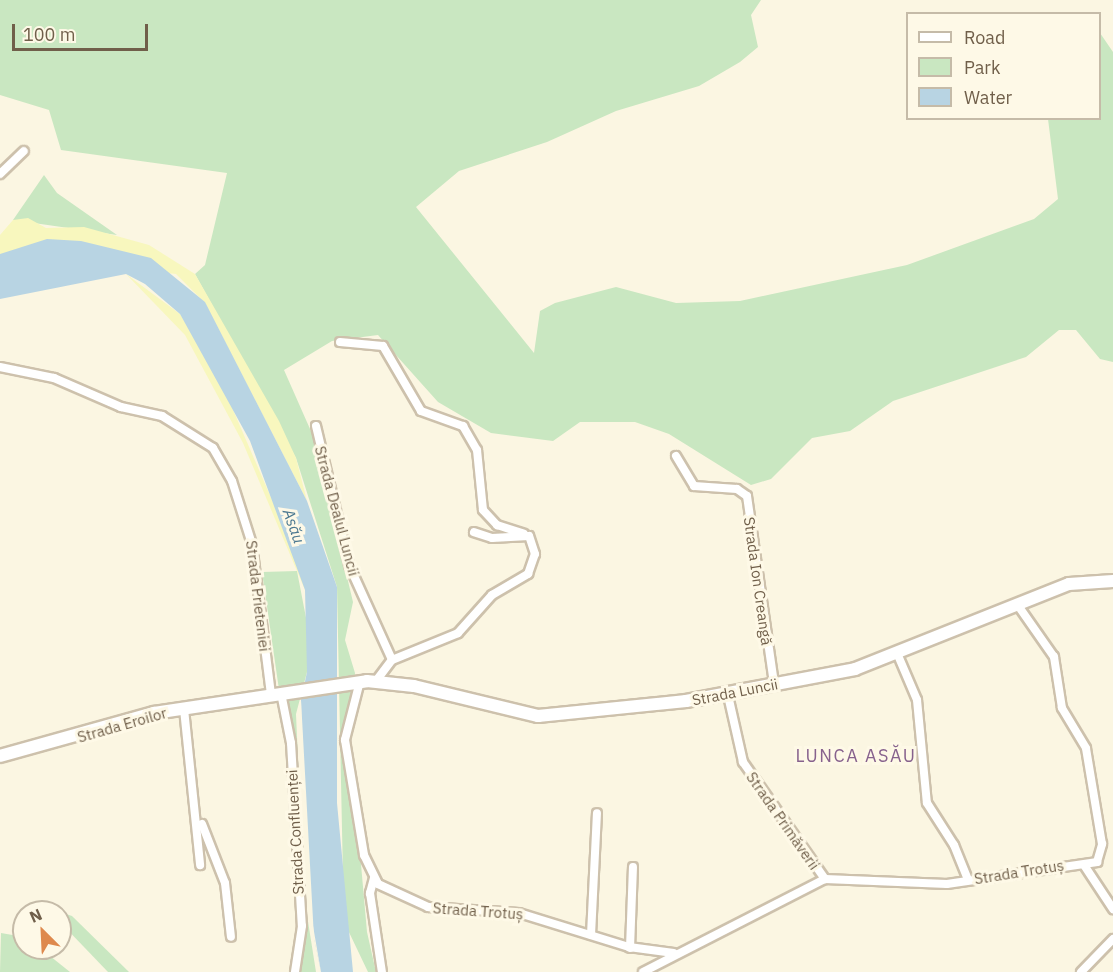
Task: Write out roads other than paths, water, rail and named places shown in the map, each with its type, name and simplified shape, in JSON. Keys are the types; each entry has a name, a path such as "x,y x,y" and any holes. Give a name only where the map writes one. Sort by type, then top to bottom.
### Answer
{"main road":[{"name":"Strada Luncii","path":"343,683 376,681 554,717 727,692 855,669 1078,582 1113,581"},
{"name":"Strada Eroilor","path":"0,756 184,709 343,683"}],"street":[{"path":"0,174 24,151"},
{"path":"340,342 383,346 421,411 462,426 477,450 483,510 497,525 524,534 535,554 524,578 492,595 458,633 392,660 376,681"},
{"name":"Strada Prieteniei","path":"0,367 54,378 121,407 162,416 213,448 232,481 252,544 276,694"},
{"name":"Strada Dealul Luncii","path":"316,426 349,565 392,660"},
{"name":"Strada Ion Creangă","path":"676,456 694,486 737,489 747,496 774,684"},
{"path":"474,532 492,538 524,534"},
{"name":"Strada Trotuș","path":"643,972 825,879 947,884 1097,862 1102,850 1086,748 1062,708 1054,657 1017,604"},
{"path":"897,653 916,700 927,803 954,845 968,880"},
{"path":"360,681 345,740 362,844 374,878 370,893 382,972"},
{"name":"Strada Primăverii","path":"727,692 743,762 825,879"},
{"name":"Strada Confluenței","path":"276,694 291,743 302,926 295,972"},
{"path":"184,709 197,806 201,865"},
{"path":"197,806 225,883 231,937"},
{"path":"591,935 597,813"},
{"path":"1084,865 1113,909"},
{"path":"630,948 633,867"},
{"name":"Strada Trotuș","path":"374,878 419,905 509,911 630,948 679,952"},
{"path":"1081,972 1113,939"}],"water":[{"name":"Asău","path":"47,239 81,241 151,258 205,302 307,501 337,587 337,803 353,972 321,972 314,938 301,700 307,672 305,590 250,441 180,314 145,284 126,274 0,299 0,254"}],"district":[{"name":"LUNCA ASĂU","path":"856,756"}]}
